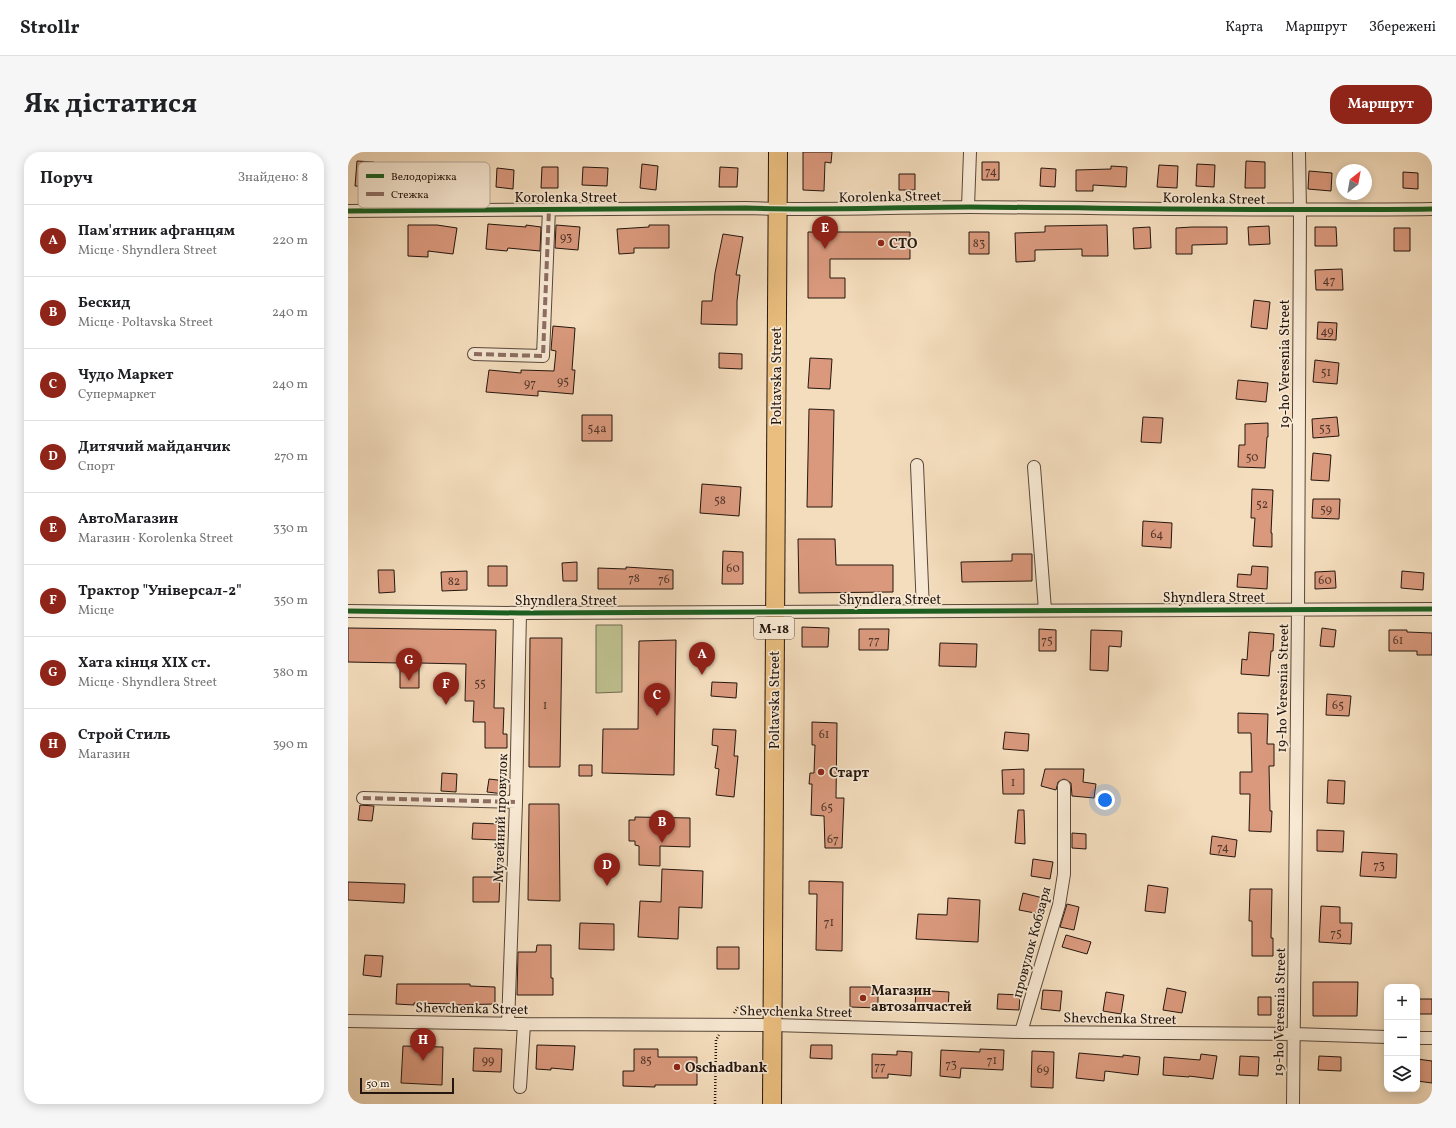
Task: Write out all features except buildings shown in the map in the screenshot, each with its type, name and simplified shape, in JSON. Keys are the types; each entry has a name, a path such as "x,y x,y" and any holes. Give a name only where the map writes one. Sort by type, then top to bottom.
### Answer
{"highway":[{"name":"Poltavska Street","path":"772,1104 778,152"}],"street":[{"path":"968,207 970,152"},
{"name":"19-ho Veresnia Street","path":"1293,1104 1298,609 1299,152"},
{"name":"Korolenka Street","path":"348,211 968,207 1300,211 1432,210"},
{"path":"474,354 543,356 549,209"},
{"path":"918,465 923,610"},
{"path":"1034,467 1045,610"},
{"name":"Shyndlera Street","path":"348,611 520,613 923,610 1432,609"},
{"name":"Музейний провулок","path":"508,1024 516,802 520,613"},
{"name":"провулок Кобзаря","path":"1021,1032 1060,897 1064,874 1064,786"},
{"path":"363,798 516,802"},
{"name":"Shevchenka Street","path":"348,1021 508,1024 773,1024 1021,1032 1294,1034 1384,1037"},
{"path":"520,1087 524,1024"},
{"path":"1420,1038 1432,1038"}],"path":[{"path":"715,1104 716,1040 738,1007"}],"green space":[{"path":"596,625 622,625 622,692 596,693"}],"marked path":[{"path":"474,354 543,356 549,209"},
{"path":"363,798 516,802"}],"cycle path":[{"path":"348,211 970,207 1259,210 1432,209"},
{"path":"348,611 520,613 1432,609"}],"place":[{"name":"СТО","path":"881,243"},
{"name":"АвтоМагазин","path":"825,249"},
{"name":"Пам'ятник афганцям","path":"702,675"},
{"name":"Хата кінця XIX ст.","path":"409,681"},
{"name":"Трактор \"Універсал-2\"","path":"446,705"},
{"name":"Чудо Маркет","path":"657,716"},
{"name":"Старт","path":"821,772"},
{"name":"Бескид","path":"662,843"},
{"name":"Дитячий майданчик","path":"607,886"},
{"name":"Магазин автозапчастей","path":"863,998"},
{"name":"Строй Стиль","path":"423,1061"},
{"name":"Oschadbank","path":"677,1067"}]}
